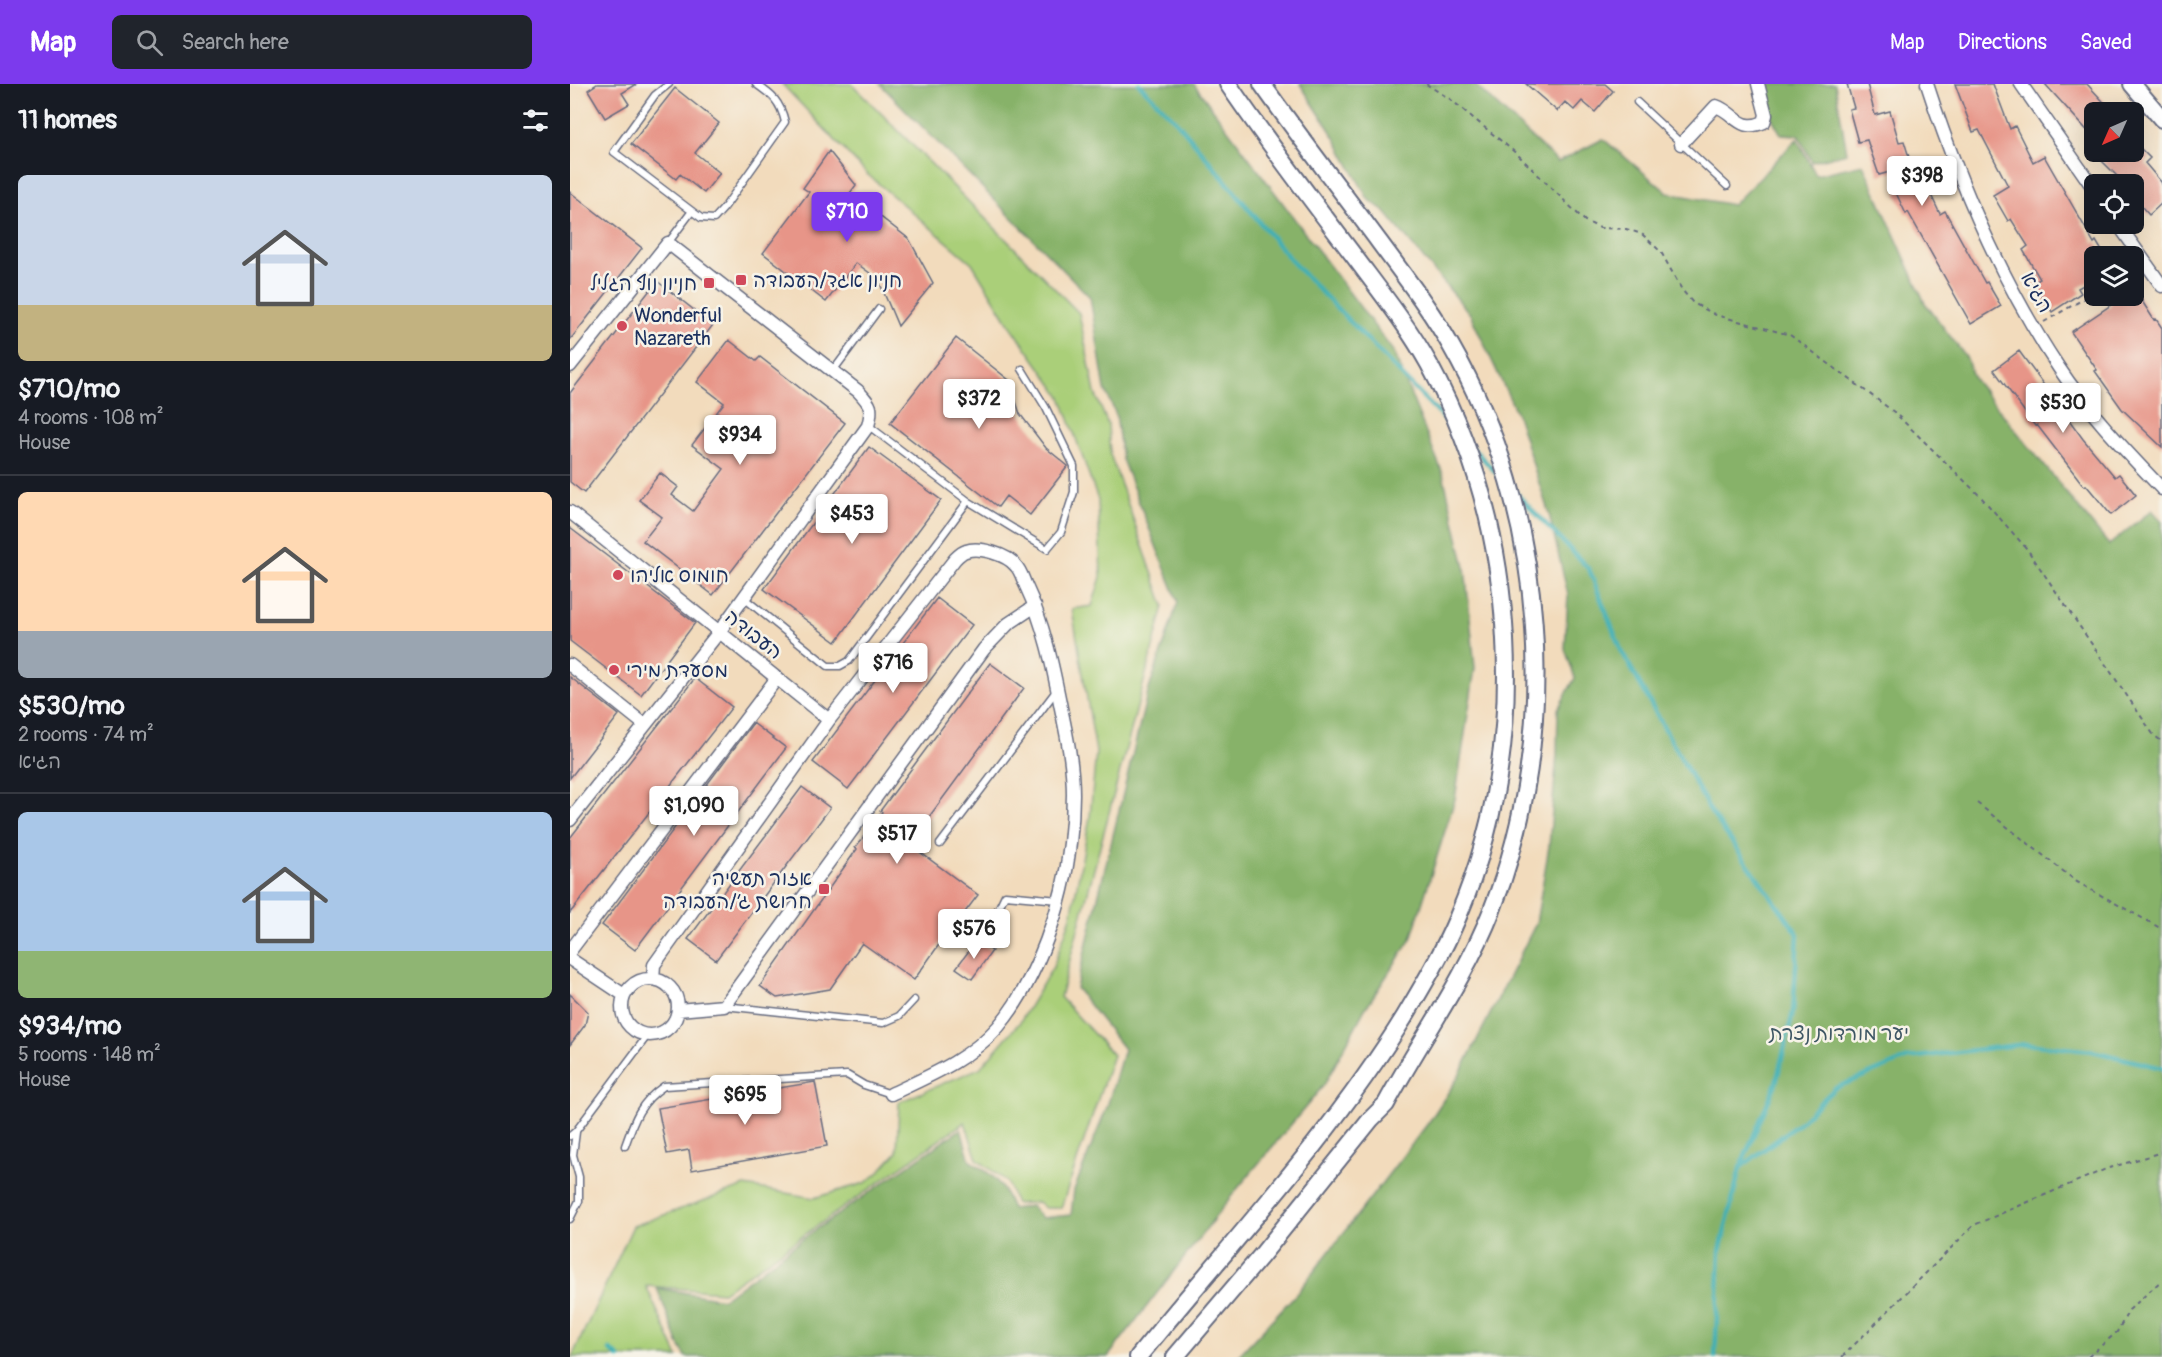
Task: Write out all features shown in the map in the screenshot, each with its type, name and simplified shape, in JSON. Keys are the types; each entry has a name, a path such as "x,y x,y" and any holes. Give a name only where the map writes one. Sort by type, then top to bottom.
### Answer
{"main road":[{"path":"1138,1357 1239,1237 1347,1102 1395,1032 1434,966 1456,922 1481,854 1497,786 1507,688 1502,593 1486,511 1464,440 1442,389 1404,323 1228,84"},
{"path":"1175,1357 1320,1184 1371,1119 1386,1104 1459,980 1482,934 1508,862 1525,790 1532,742 1536,688 1530,590 1514,504 1490,430 1468,376 1427,307 1262,84"},
{"path":"2132,84 2162,119"}],"street":[{"path":"1682,144 1716,106 1746,126 1764,122 1766,115 1758,84"},
{"name":"הגיא","path":"1926,84 1982,228 2008,282 2034,328 2060,370 2086,403 2125,450 2162,489"},
{"path":"2021,84 2084,175"},
{"path":"2125,234 2162,286"},
{"path":"570,366 668,243 858,391 870,404 872,412 868,426 719,632 572,813"},
{"name":"העבודה","path":"570,512 830,720"},
{"path":"653,979 654,965 830,720 955,559 965,551 982,550 1000,555 1016,565 1035,606 1068,742 1073,792 1070,845 1059,900 1044,946 1022,990 998,1027 979,1046 950,1066 891,1094"},
{"path":"678,1010 724,1006 984,649 1008,624 1035,606"},
{"path":"570,665 645,725"},
{"path":"570,951 777,678"},
{"path":"570,960 624,995"},
{"path":"653,979 669,986 674,993 678,1010 672,1026 665,1032 647,1036 638,1033 625,1021 622,1012 624,995 636,982 653,979"}],"lane":[{"path":"669,84 655,95 614,152 701,218 714,219 785,122 780,105 768,92 756,84"},
{"path":"1636,102 1727,186"},
{"path":"668,243 692,211"},
{"path":"832,371 879,309"},
{"path":"868,426 969,501 1047,549 1061,532 1074,492 1074,466 1046,408 1022,369"},
{"path":"744,598 828,666 840,666 849,661 969,501"},
{"path":"940,844 1057,690"},
{"path":"987,932 1005,895 1059,900"},
{"path":"724,1006 770,1013 883,1023 899,1016 915,1000"},
{"path":"570,1219 579,1201 579,1177 573,1155 572,1133 647,1036"},
{"path":"625,1146 635,1118 650,1096 664,1086 847,1075 864,1085 891,1094"}],"path":[{"path":"1426,84 1450,99 1517,154 1585,221 1600,228 1642,234 1661,252 1682,290 1693,303 1716,315 1790,335 1894,412 1981,497 2027,549 2153,734 2162,742"},
{"path":"2034,328 2084,299"},
{"path":"1977,803 2077,882 2162,929"},
{"path":"1842,1357 1974,1225 2106,1169 2162,1152"},
{"path":"2088,1357 2117,1332 2129,1310 2162,1280"}],"green space":[{"path":"782,84 852,84 1079,313 1095,393 1108,425 1110,454 1164,606 1060,997 1113,1055 1061,1208 1045,1208 1038,1202 1016,1204 1007,1182 977,1159 965,1122 723,1292 646,1286 678,1357 572,1357 633,1226 745,1186 814,1198 865,1183 877,1174 897,1152 899,1102 980,1068 1020,1022 1053,967 1071,917 1090,817 1096,752 1072,609 1092,606 1101,577 1098,500 1061,397 1008,322 972,263 867,174"},
{"path":"880,84 1194,84 1393,351 1443,474 1465,567 1475,668 1455,799 1411,939 1365,1009 1324,1085 1233,1194 1108,1357 686,1357 678,1343 657,1288 723,1299 804,1238 961,1129 970,1161 996,1180 1005,1192 1012,1209 1031,1206 1042,1218 1071,1215 1074,1190 1107,1107 1124,1049 1076,988 1147,695 1178,602 1122,459 1116,415 1105,389 1090,297"},
{"name":"יער מורדות נצרת","path":"1300,84 1474,84 1558,162 1603,139 1668,193 1733,205 1797,139 1816,175 1863,164 1925,303 1966,357 1974,379 2109,545 2152,510 2162,521 2162,1357 1237,1357 1298,1292 1429,1122 1457,1079 1536,923 1549,846 1557,754 1558,709 1575,678 1565,649 1568,595 1549,514 1516,412 1470,314 1384,211 1368,199 1335,138"},
{"path":"1761,84 1835,84 1847,153 1812,162 1798,135 1781,134 1769,113"}],"building":[{"path":"597,84 637,84 622,93 629,104 605,118 588,90"},
{"path":"1526,84 1605,84 1613,91 1595,112 1582,101 1574,110 1565,102 1557,111"},
{"path":"1847,84 1867,84 1875,115 1890,111 1899,142 1904,141 1917,183 1924,180 1940,214 1945,211 1985,283 1987,282 2001,306 1971,324 1908,212 1906,214 1896,193 1903,190 1897,170 1879,175 1867,140 1858,142 1849,109 1854,108"},
{"path":"1955,84 1993,84 2010,129 2015,126 2033,162 2044,156 2084,226 2084,234 2089,234 2094,243 2096,241 2099,246 2084,246 2084,285 2078,288 2081,293 2052,312 2033,283 2040,279 2023,250 2028,246 2011,219 2008,221 1993,195 2008,186 1979,130 1973,132"},
{"path":"2045,84 2087,84 2104,102 2084,102 2084,127"},
{"path":"675,88 719,123 695,153 720,173 704,193 680,174 676,179 631,144"},
{"path":"829,151 856,185 850,193 909,239 933,283 898,326 878,279 856,263 826,302 763,253 809,192 803,188"},
{"path":"2144,152 2150,158 2145,163 2162,183 2162,203 2149,215 2144,209 2144,174 2115,174 2103,162 2144,162"},
{"path":"570,192 642,248 570,340"},
{"path":"657,281 713,325 584,493 570,482 570,393"},
{"path":"2144,304 2154,320 2156,319 2162,328 2162,447 2122,409 2071,332 2110,306"},
{"path":"956,338 1009,380 1020,414 1046,448 1068,466 1030,515 1006,496 998,507 890,423"},
{"path":"729,340 756,361 760,357 845,423 713,595 643,541 662,517 639,500 660,473 678,487 672,495 693,511 724,469 692,445 724,403 697,382"},
{"path":"2019,351 2083,439 2115,477 2119,474 2136,495 2111,515 2086,485 2084,486 2037,425 2035,426 1994,370"},
{"path":"869,447 941,500 836,642 764,589"},
{"path":"570,528 695,623 641,695 570,641"},
{"path":"937,598 972,625 848,789 813,762"},
{"path":"990,663 1024,688 909,844 978,895 956,924 955,922 914,980 862,943 830,989 777,998 760,986 857,849 855,848 882,812 880,811"},
{"path":"570,677 619,715 570,778"},
{"path":"695,678 732,707 570,913 570,838"},
{"path":"753,723 786,748 635,950 602,925"},
{"path":"802,787 830,808 716,960 688,939"},
{"path":"977,940 992,951 972,979 956,968"},
{"path":"570,994 588,1012 585,1025 570,1045"},
{"path":"815,1082 827,1146 692,1170 689,1150 667,1154 658,1108"}],"waterway":[{"path":"1139,84 1177,122 1295,265 1450,425"},
{"path":"1473,448 1500,477"},
{"path":"1517,494 1589,569 1621,650 1712,814 1798,934 1793,1012 1776,1083 1740,1168 1720,1251 1715,1357"},
{"path":"1741,1167 1798,1124 1835,1088 1908,1058 2026,1044 2092,1051 2162,1068"},
{"path":"610,1350 619,1357"}],"place":[{"name":"חניון אגד/העבודה","path":"741,280"},
{"name":"חניון נוף הגליל","path":"709,283"},
{"name":"Wonderful Nazareth","path":"622,326"},
{"name":"חומוס אליהו","path":"618,575"},
{"name":"מסעדת מירי","path":"614,670"},
{"name":"אזור תעשיה חרושת ג׳/העבודה","path":"824,889"}]}
